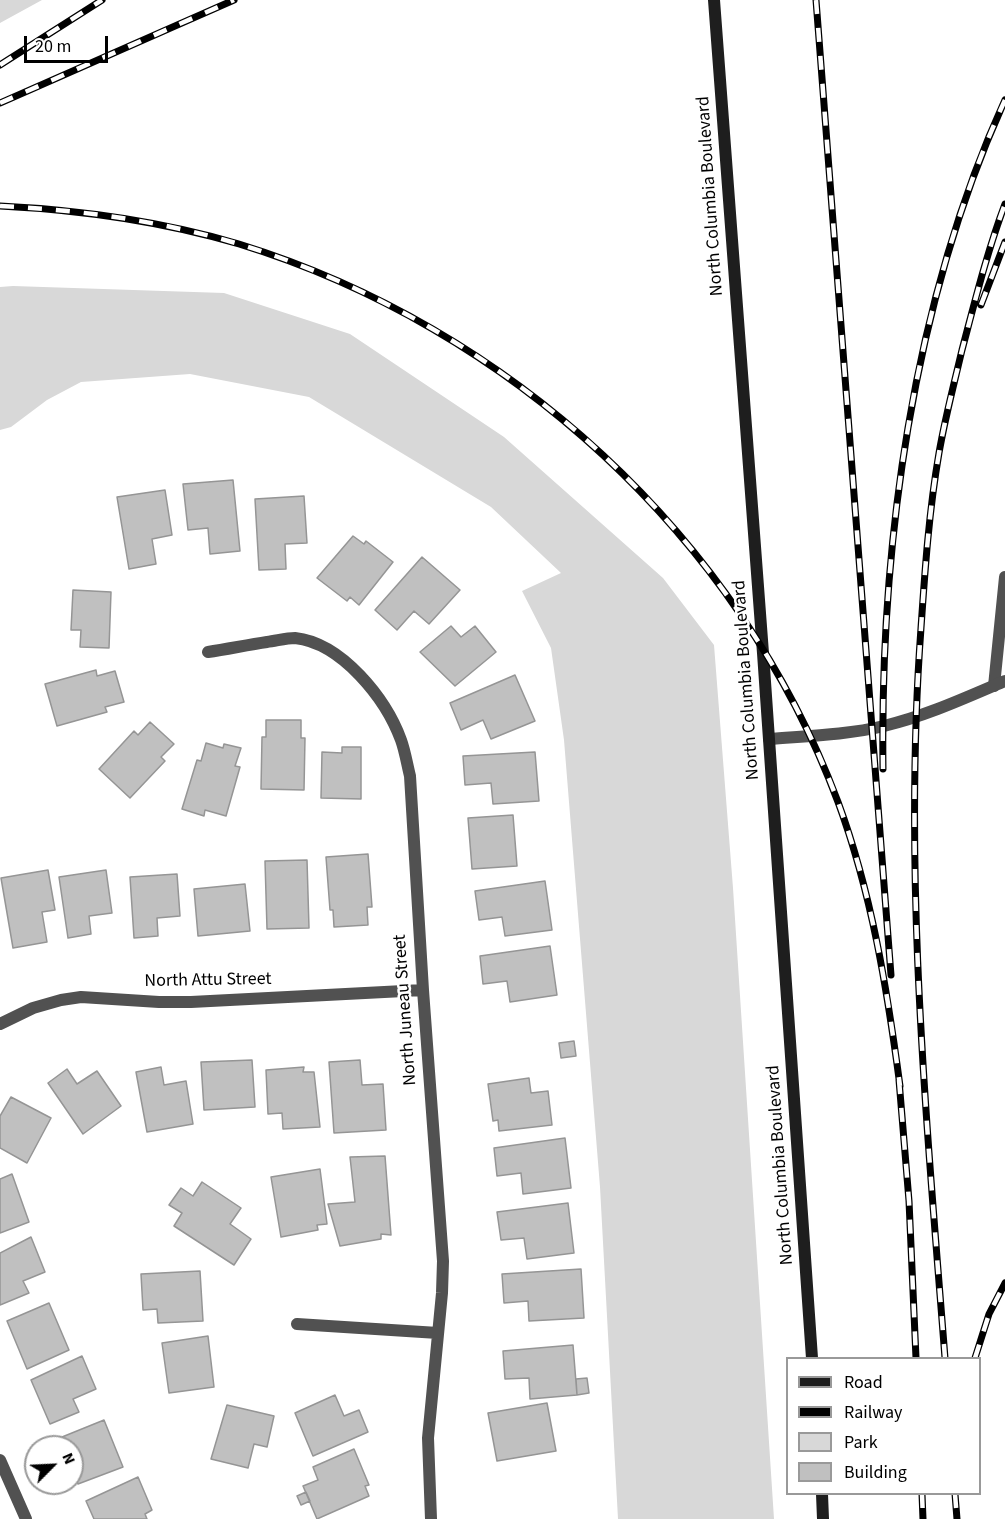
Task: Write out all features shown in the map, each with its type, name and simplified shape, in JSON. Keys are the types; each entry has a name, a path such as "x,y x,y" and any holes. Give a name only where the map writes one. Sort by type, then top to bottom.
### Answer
{"main road":[{"name":"North Columbia Boulevard","path":"714,0 812,1357"},
{"path":"822,1495 823,1519"}],"street":[{"path":"769,739 882,727 951,704 1000,684 1005,577"},
{"name":"North Juneau Street","path":"208,652 293,638 313,642 354,670 382,702 402,741 410,776 442,1261 442,1293 428,1438 431,1519"},
{"name":"North Attu Street","path":"0,1024 33,1008 81,997 191,1002 423,990"},
{"path":"297,1324 438,1333"},
{"path":"0,1460 26,1519"}],"green space":[{"path":"0,0 42,0 0,23"},
{"path":"0,287 224,293 350,334 504,437 663,578 714,645 733,888 774,1519 618,1519 600,1187 564,740 551,648 522,591 561,573 491,507 309,397 190,374 81,382 47,400 11,427 0,430"}],"building":[{"path":"233,480 240,551 210,554 208,528 188,530 183,484"},
{"path":"165,490 172,535 152,539 156,564 129,569 117,497"},
{"path":"304,496 307,543 285,544 286,569 259,570 255,499"},
{"path":"353,536 364,544 366,541 393,562 359,605 350,597 347,601 317,578"},
{"path":"422,557 460,590 429,624 414,611 397,630 375,610"},
{"path":"73,590 111,592 109,648 80,647 81,630 71,630"},
{"path":"451,626 461,637 475,626 496,652 455,686 420,652"},
{"path":"96,670 97,676 115,671 124,702 105,707 107,712 57,726 45,684"},
{"path":"515,675 535,721 491,739 483,720 461,730 450,703"},
{"path":"266,720 301,720 301,738 305,738 304,790 261,789 262,737 266,737"},
{"path":"150,722 174,744 161,757 165,761 130,798 99,769 134,731 138,735"},
{"path":"206,743 223,748 224,744 241,748 235,766 240,767 226,816 205,810 204,816 182,809 197,760 201,761"},
{"path":"342,747 361,747 361,799 321,798 322,752 342,753"},
{"path":"535,752 539,801 493,804 491,783 465,785 463,756"},
{"path":"513,815 517,866 472,869 468,818"},
{"path":"368,854 372,907 367,907 368,925 334,927 333,910 330,910 326,857"},
{"path":"307,860 309,928 267,929 265,861"},
{"path":"48,870 55,910 42,912 47,942 13,948 1,878"},
{"path":"106,870 112,913 89,916 91,934 68,938 59,877"},
{"path":"177,874 180,916 157,918 158,936 134,938 130,877"},
{"path":"545,881 552,930 505,936 502,917 479,920 475,891"},
{"path":"245,884 250,931 198,936 194,889"},
{"path":"550,946 557,995 510,1002 507,981 483,984 480,956"},
{"path":"574,1041 576,1056 561,1058 559,1043"},
{"path":"252,1060 255,1107 204,1110 201,1062"},
{"path":"360,1060 362,1085 383,1084 386,1130 334,1133 329,1062"},
{"path":"161,1067 164,1085 186,1081 193,1124 147,1132 136,1072"},
{"path":"304,1067 303,1072 314,1072 320,1127 283,1129 282,1113 268,1114 266,1070"},
{"path":"67,1069 77,1084 97,1071 121,1106 83,1134 48,1083"},
{"path":"529,1078 531,1093 548,1091 552,1125 499,1131 498,1120 493,1121 488,1084"},
{"path":"11,1097 51,1118 27,1163 0,1148 0,1116"},
{"path":"565,1138 571,1188 523,1194 521,1173 497,1176 494,1148"},
{"path":"385,1156 391,1235 381,1234 381,1239 340,1246 328,1204 355,1202 350,1157"},
{"path":"320,1169 327,1224 317,1225 318,1230 281,1237 271,1177"},
{"path":"12,1174 29,1222 0,1233 0,1179"},
{"path":"202,1182 241,1208 230,1224 251,1239 234,1265 174,1226 182,1213 169,1205 181,1188 193,1196"},
{"path":"568,1203 574,1253 527,1259 524,1238 501,1240 497,1212"},
{"path":"31,1237 45,1272 23,1281 29,1293 0,1305 0,1253"},
{"path":"581,1269 584,1318 529,1321 528,1301 504,1303 502,1274"},
{"path":"200,1271 203,1321 158,1323 157,1309 143,1310 141,1274"},
{"path":"49,1303 69,1350 27,1369 7,1321"},
{"path":"208,1336 214,1387 169,1393 162,1343"},
{"path":"573,1345 577,1395 530,1399 529,1378 505,1379 503,1351"},
{"path":"82,1356 96,1389 73,1399 79,1412 50,1424 31,1380"},
{"path":"587,1378 589,1393 577,1395 576,1379"},
{"path":"335,1395 344,1416 359,1410 368,1432 313,1456 295,1413"},
{"path":"547,1403 556,1451 497,1461 488,1413"},
{"path":"227,1405 274,1416 267,1447 254,1444 248,1468 211,1459"},
{"path":"104,1420 123,1467 84,1482 84,1435 67,1435"},
{"path":"354,1449 369,1485 365,1486 369,1496 317,1519 303,1486 318,1480 313,1467"},
{"path":"138,1477 152,1510 145,1514 147,1519 94,1519 86,1501"},
{"path":"306,1492 310,1501 301,1505 297,1496"}],"railway":[{"path":"0,65 102,0"},
{"path":"0,103 234,0"},
{"path":"816,0 891,975"},
{"path":"883,769 888,600 896,514 908,428 925,343 946,259 973,178 1005,100"},
{"path":"945,1357 919,993 914,811 916,719 926,562 939,453 962,350 987,258 1005,204"},
{"path":"0,206 61,210 180,229 239,244 338,281 433,329 521,387 603,455 676,531 741,615 795,705 838,802 860,872 884,978 900,1086"},
{"path":"981,305 1005,242"},
{"path":"899,1080 909,1201 916,1357"},
{"path":"975,1357 989,1314 1005,1283"},
{"path":"922,1495 923,1519"},
{"path":"955,1495 957,1519"}]}
